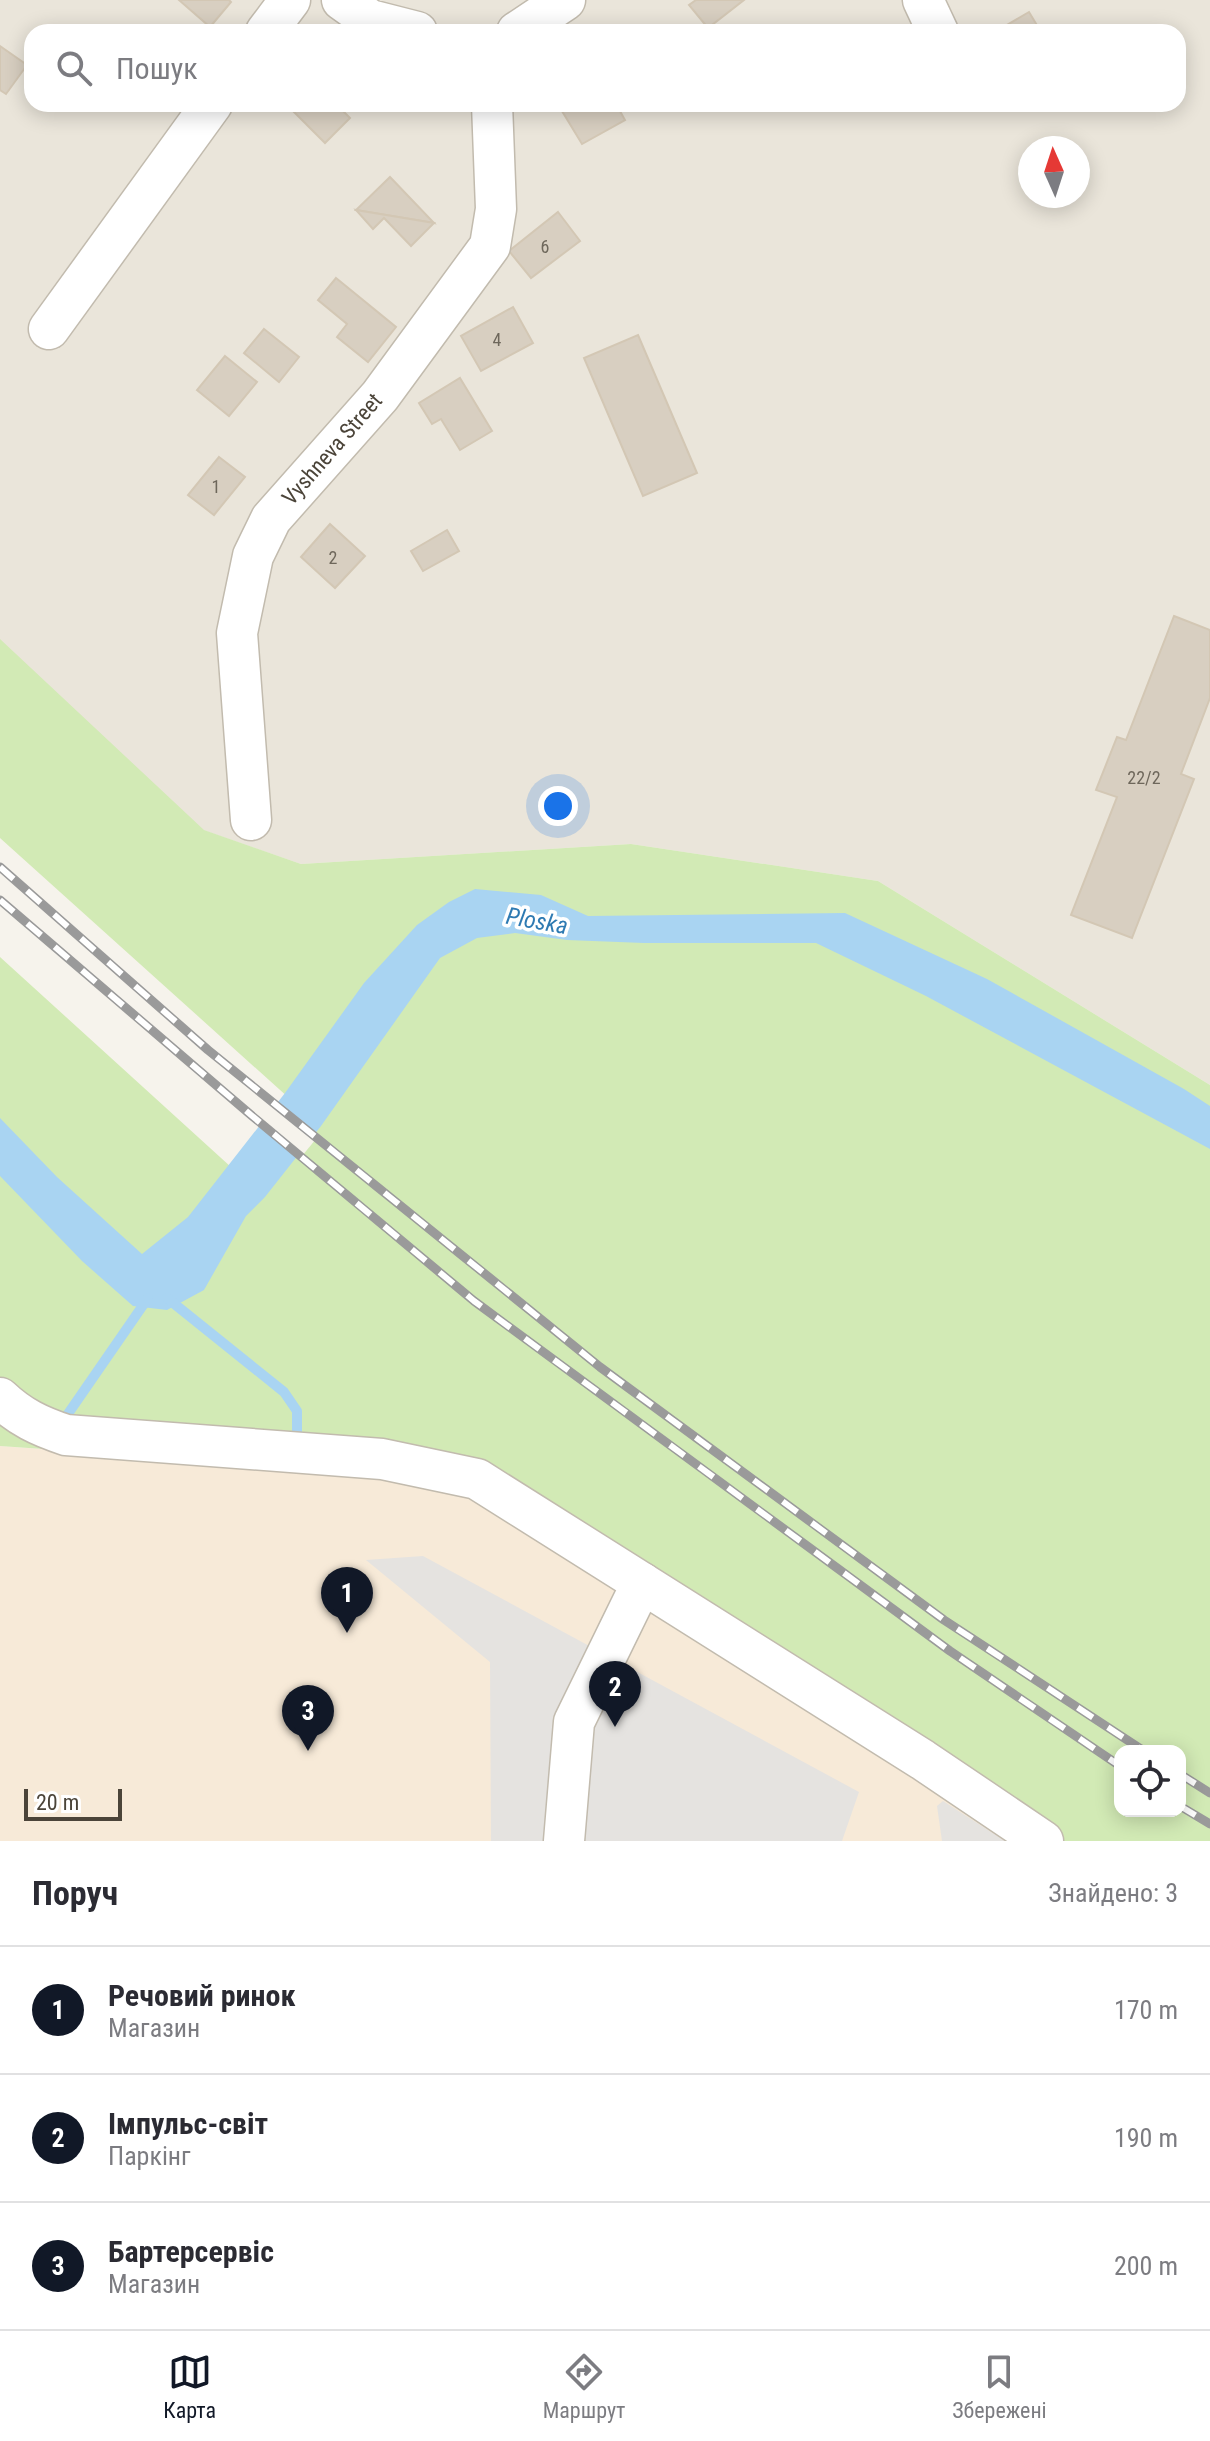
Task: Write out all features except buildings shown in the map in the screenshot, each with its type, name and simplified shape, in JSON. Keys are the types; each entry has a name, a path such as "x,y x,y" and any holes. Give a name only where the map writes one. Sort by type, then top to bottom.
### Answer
{"street":[{"path":"272,24 290,0"},
{"path":"342,0 370,20 386,24"},
{"path":"529,24 565,0"},
{"path":"923,0 934,24"},
{"path":"49,329 206,112"},
{"name":"Vyshneva Street","path":"251,820 237,633 253,556 271,519 380,396 490,246 496,209 492,112"},
{"path":"0,1398 18,1415 34,1424 66,1435 382,1459 477,1479 923,1760 1043,1841"},
{"path":"564,1841 574,1722 642,1583"}],"shaded area":[{"path":"0,0 1210,0 1210,1085 878,881 631,844 301,864 203,830 0,647"},
{"path":"0,1446 380,1474 471,1493 1016,1841 0,1841"},
{"path":"423,1556 859,1792 842,1841 491,1841 490,1662 366,1560"},
{"path":"943,1801 1005,1841 942,1841 937,1806"}],"green space":[{"path":"0,639 204,830 301,864 631,844 878,881 1210,1085 1210,1841 1043,1841 477,1479 0,1446 0,957 264,1197 320,1126 0,838"}],"water":[{"name":"Ploska","path":"475,889 541,895 588,916 845,913 987,979 1184,1089 1210,1106 1210,1149 926,996 816,943 644,943 567,940 515,933 477,938 440,958 321,1126 265,1197 246,1216 204,1290 167,1310 133,1306 82,1261 0,1176 0,1118 57,1177 142,1254 188,1217 285,1093 364,983 417,925 449,902"}],"pier":[{"path":"272,1103 316,1139 302,1156 258,1121"}],"waterway":[{"path":"63,1421 148,1298"},
{"path":"167,1298 284,1392 297,1411 297,1438"}],"railway":[{"path":"0,867 208,1050 600,1367 944,1620 1135,1745"},
{"path":"0,900 474,1301 950,1651 1114,1762"},
{"path":"1186,1778 1210,1793"},
{"path":"1186,1810 1210,1824"}],"place":[{"name":"Речовий ринок","path":"347,1633"},
{"name":"Імпульс-світ","path":"615,1727"},
{"name":"Бартерсервіс","path":"308,1751"}]}
